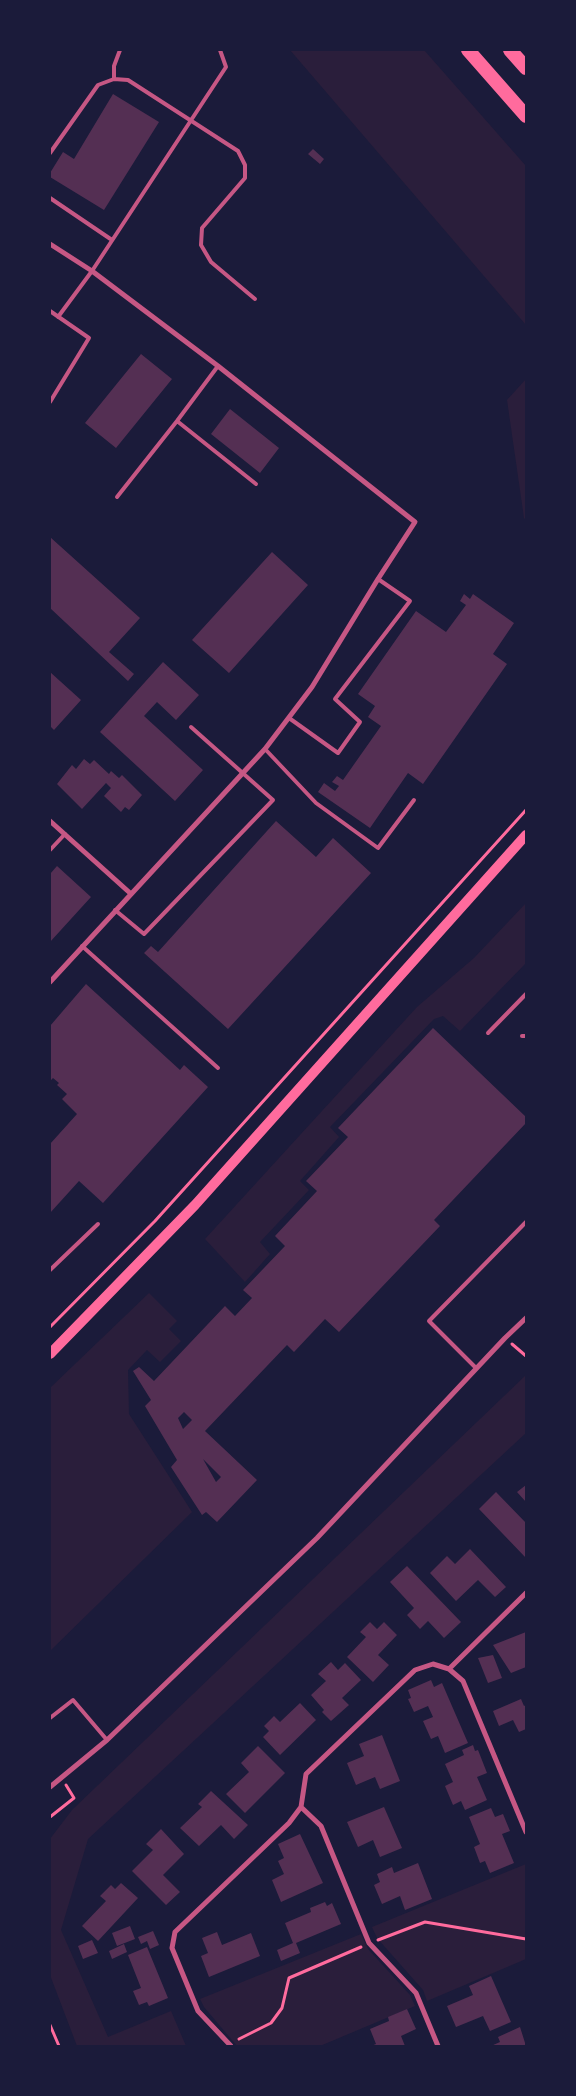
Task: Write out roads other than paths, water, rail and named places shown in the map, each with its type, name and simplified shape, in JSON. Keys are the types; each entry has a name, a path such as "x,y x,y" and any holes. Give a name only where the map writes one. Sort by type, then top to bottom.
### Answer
{"highway":[{"path":"468,50 526,116"},
{"path":"510,50 526,68"}],"main road":[{"path":"50,1354 194,1205 526,835"}],"street":[{"path":"50,244 92,271 218,366 415,522 312,687 265,749 130,893 50,982"},
{"path":"50,820 130,893"},
{"path":"50,1787 107,1740 317,1538 476,1368 526,1318"},
{"path":"449,1669 526,1593"},
{"path":"230,2045 198,2011 172,1948 175,1932 289,1823 301,1807 306,1774 415,1670 433,1664 449,1669 463,1681 526,1832"},
{"path":"301,1807 321,1826 369,1943 416,1993 438,2046"}],"lane":[{"path":"114,79 114,66 120,50"},
{"path":"58,317 92,271 226,67 220,50"},
{"path":"50,153 98,85 114,79 128,80 238,151 245,166 245,178 202,228 201,245 211,262 255,299"},
{"path":"50,198 112,240"},
{"path":"50,311 89,338 50,402"},
{"path":"117,497 218,366"},
{"path":"177,421 256,484"},
{"path":"289,718 338,753 360,722 335,699 410,601 378,579"},
{"path":"115,910 144,934 273,800 244,772 191,727"},
{"path":"265,749 316,803 378,848 414,800"},
{"path":"50,850 65,834"},
{"path":"82,946 218,1068"},
{"path":"488,1034 526,994"},
{"path":"476,1368 429,1321 526,1222"},
{"path":"50,1270 98,1224"},
{"path":"50,1718 73,1700 107,1740"}]}
